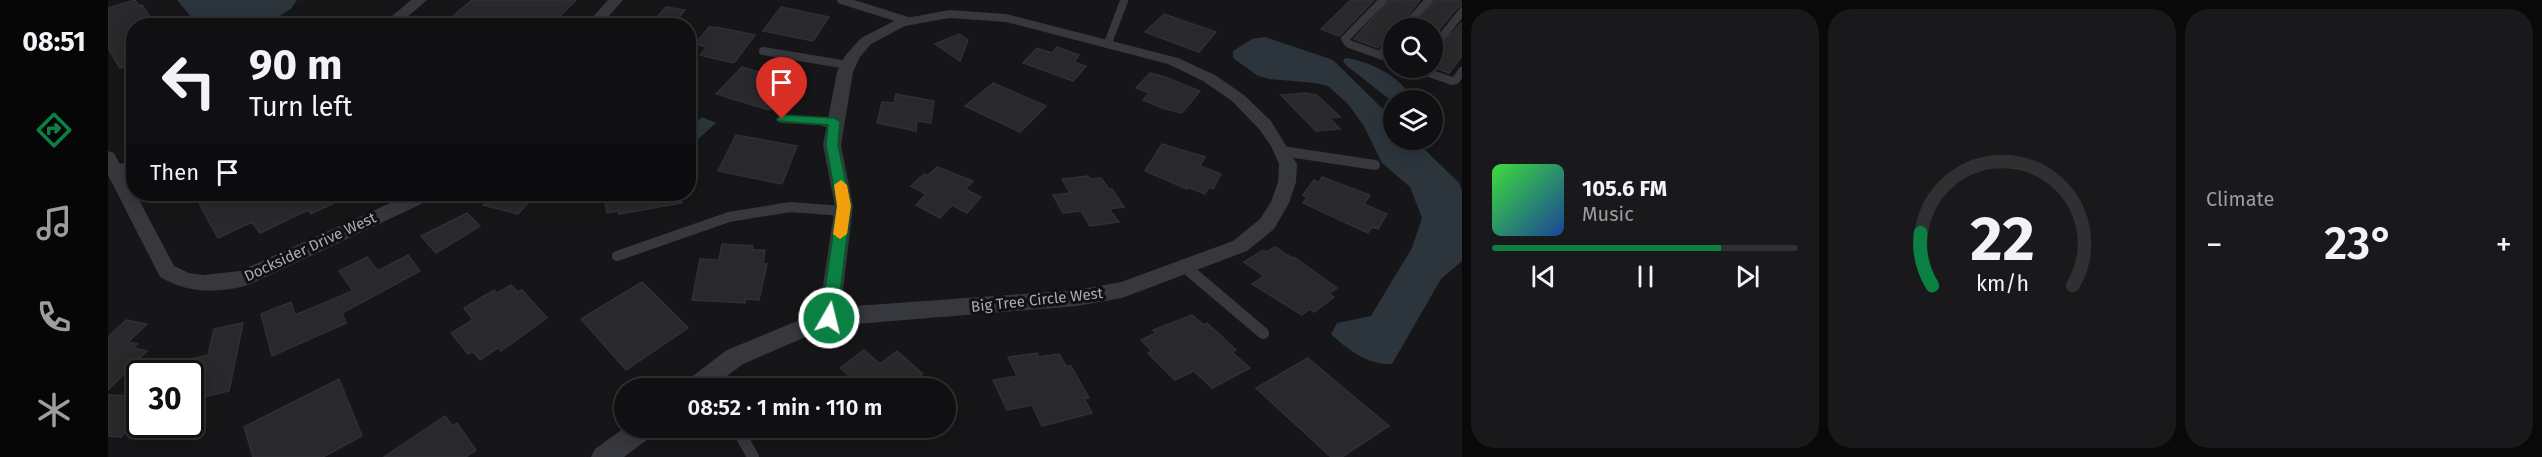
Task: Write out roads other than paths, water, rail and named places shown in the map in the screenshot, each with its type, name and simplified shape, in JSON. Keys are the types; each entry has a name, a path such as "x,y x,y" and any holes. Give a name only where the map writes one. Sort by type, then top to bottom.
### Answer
{"street":[{"path":"397,18 420,0"},
{"path":"599,18 616,0"},
{"name":"Big Tree Circle West","path":"718,378 735,357 829,318 1077,298 1122,290 1240,246 1267,224 1280,203 1287,182 1288,164 1282,150 1264,125 1238,98 1209,78 1173,61 1078,35 1006,18 949,14 908,21 882,31 866,41 848,65"},
{"path":"829,318 843,211 832,145 834,122 848,65"},
{"name":"Docksider Drive West","path":"119,164 126,180"},
{"name":"Docksider Drive West","path":"136,201 167,271 180,280 192,283 219,283 244,278 410,201"},
{"path":"604,457 630,438"}],"lane":[{"path":"841,0 908,21"},
{"path":"1383,0 1345,39 1349,44 1383,56"},
{"path":"1413,18 1429,0"},
{"path":"1108,43 1124,1"},
{"path":"1443,35 1462,12"},
{"path":"763,51 848,65"},
{"path":"1380,55 1383,52"},
{"path":"1443,78 1456,80 1462,71"},
{"path":"782,119 834,122"},
{"path":"1282,150 1376,165"},
{"path":"617,256 729,217 790,207 843,211"},
{"path":"1186,267 1263,333"},
{"path":"743,438 753,457"}]}
